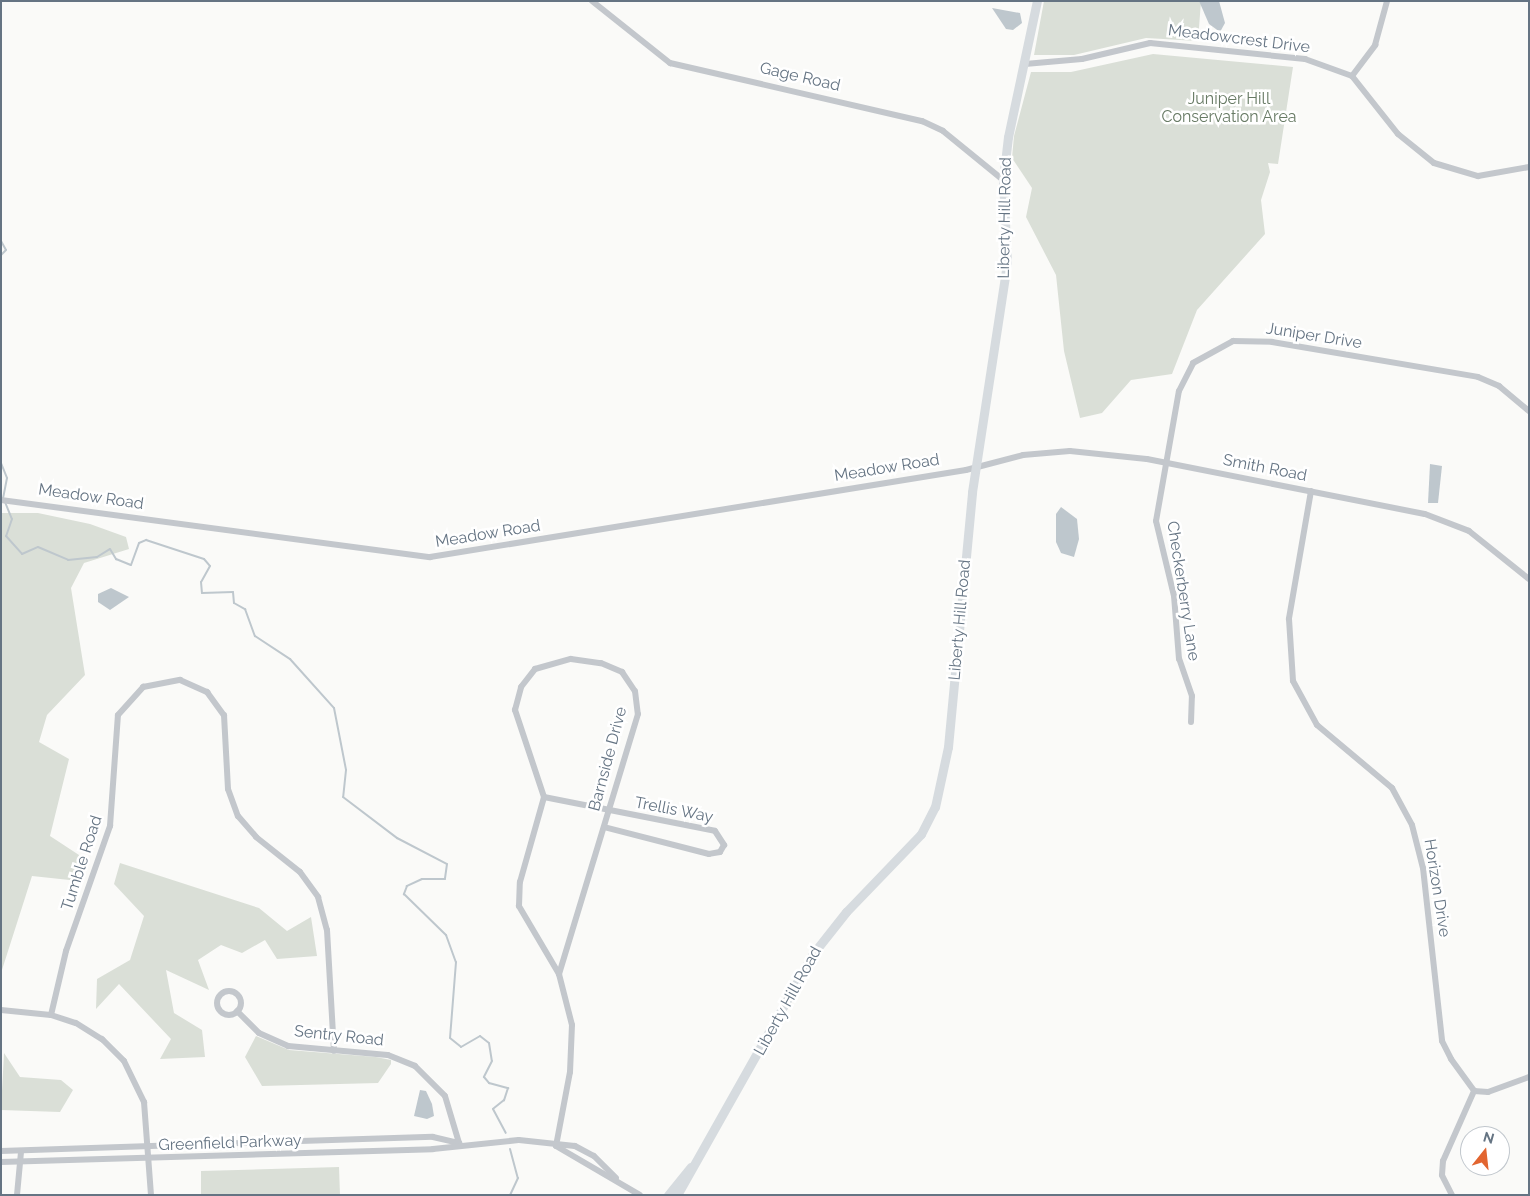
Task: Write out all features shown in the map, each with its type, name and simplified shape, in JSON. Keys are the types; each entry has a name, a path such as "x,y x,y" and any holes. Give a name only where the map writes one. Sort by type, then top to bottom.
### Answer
{"street":[{"name":"Gage Road","path":"592,1 670,63 922,121 943,131 1003,180"},
{"name":"Liberty Hill Road","path":"677,1195 812,954 846,912 920,834 935,807 948,747 976,467 1007,264 1003,180 1008,137 1037,1"},
{"path":"1387,1 1378,38 1352,76 1398,134 1434,163 1478,176 1529,168"},
{"name":"Meadowcrest Drive","path":"1025,64 1165,44 1304,59 1352,76"},
{"name":"Juniper Drive","path":"1166,462 1184,376 1205,353 1233,341 1272,342 1473,376 1500,386 1529,410"},
{"name":"Smith Road","path":"976,467 1046,452 1166,462 1311,491 1447,522 1488,544 1529,579"},
{"name":"Checkerberry Lane","path":"1166,462 1157,506 1158,537 1171,581 1179,659 1192,696 1190,722"},
{"name":"Meadow Road","path":"1,500 31,502 430,557 976,467"},
{"name":"Horizon Drive","path":"1311,491 1289,619 1293,681 1317,724 1392,788 1412,825 1425,877 1442,1041 1474,1091"},
{"name":"Barnside Drive","path":"556,1146 573,1049 559,974 518,898 544,797 517,725 518,694 529,675 548,662 571,659 601,663 628,677 638,706 604,827 559,974"},
{"name":"Tumble Road","path":"51,1015 66,951 110,826 118,714 143,687 180,680 207,692 224,715 228,788 238,816 256,837 300,872 318,897 328,930 334,1051"},
{"name":"Trellis Way","path":"544,797 715,831 724,845 720,852 709,854 604,827"},
{"path":"1,1010 51,1015 89,1030 124,1061 144,1102 150,1153 150,1194"},
{"name":"Sentry Road","path":"237,1012 252,1027 278,1042 334,1051 388,1055 416,1066 445,1096 459,1143"},
{"path":"1452,1195 1442,1175 1445,1154 1474,1091 1488,1092 1529,1077"},
{"name":"Greenfield Parkway","path":"1,1162 20,1163 150,1153 433,1137 459,1143"},
{"name":"Greenfield Parkway","path":"1,1151 150,1153 433,1149 459,1143 519,1140 556,1146 616,1178"},
{"name":"Greenfield Parkway","path":"556,1146 565,1144 583,1150 616,1178 640,1195"},
{"path":"18,1194 20,1152"},
{"name":"Liberty Hill Road","path":"668,1195 693,1166"}],"green space":[{"name":"Juniper Hill Conservation Area","path":"1044,1 1201,1 1198,41 1146,38 1074,55 1034,55"},
{"path":"1153,54 1293,67 1278,164 1268,163 1270,172 1261,200 1265,234 1197,310 1172,374 1131,380 1102,413 1080,418 1064,351 1056,275 1026,217 1032,188 1012,158 1014,136 1031,72 1071,72"},
{"path":"1,513 38,513 90,524 126,537 129,549 84,563 71,588 85,675 47,715 39,742 69,759 50,836 79,855 79,881 32,876 1,973"},
{"path":"120,863 259,908 287,931 311,917 317,956 277,959 265,940 242,953 221,945 198,960 209,990 166,970 174,1013 202,1030 205,1057 160,1059 171,1039 119,984 96,1009 97,979 130,960 144,916 114,884"},
{"path":"256,1036 289,1050 376,1057 391,1060 391,1064 378,1083 262,1086 245,1057"},
{"path":"4,1053 20,1077 61,1080 73,1090 60,1112 1,1110"},
{"path":"339,1167 340,1195 201,1195 201,1171"}],"shaded area":[{"path":"1199,1 1219,1 1225,23 1220,32 1209,24"},
{"path":"992,8 1020,13 1022,23 1013,30 1006,29"},
{"path":"1430,464 1442,466 1438,503 1428,503"},
{"path":"1061,507 1077,519 1079,539 1074,557 1061,553 1056,542 1056,514"},
{"path":"111,588 129,597 110,610 98,602 98,594"},
{"path":"420,1090 426,1091 432,1104 434,1116 427,1119 414,1116"}],"waterway":[{"path":"1,241 6,250 1,255"},
{"path":"1,264 1,276"},
{"path":"1,463 7,478 3,498"},
{"path":"5,502 12,519 6,536 22,554 38,547 68,560 97,557 110,549 116,559 131,565 139,543 146,540 204,559 210,566 201,582 202,593 233,592 234,603 245,609 255,636 290,659 334,708 346,770 343,797 397,838 447,864 445,879 422,879 407,886 404,894 446,935 456,962 450,1038 461,1047 480,1036 489,1043 492,1061 484,1077 489,1083 508,1088 504,1100 493,1109 506,1133"},
{"path":"510,1149 518,1178 510,1195"}]}
